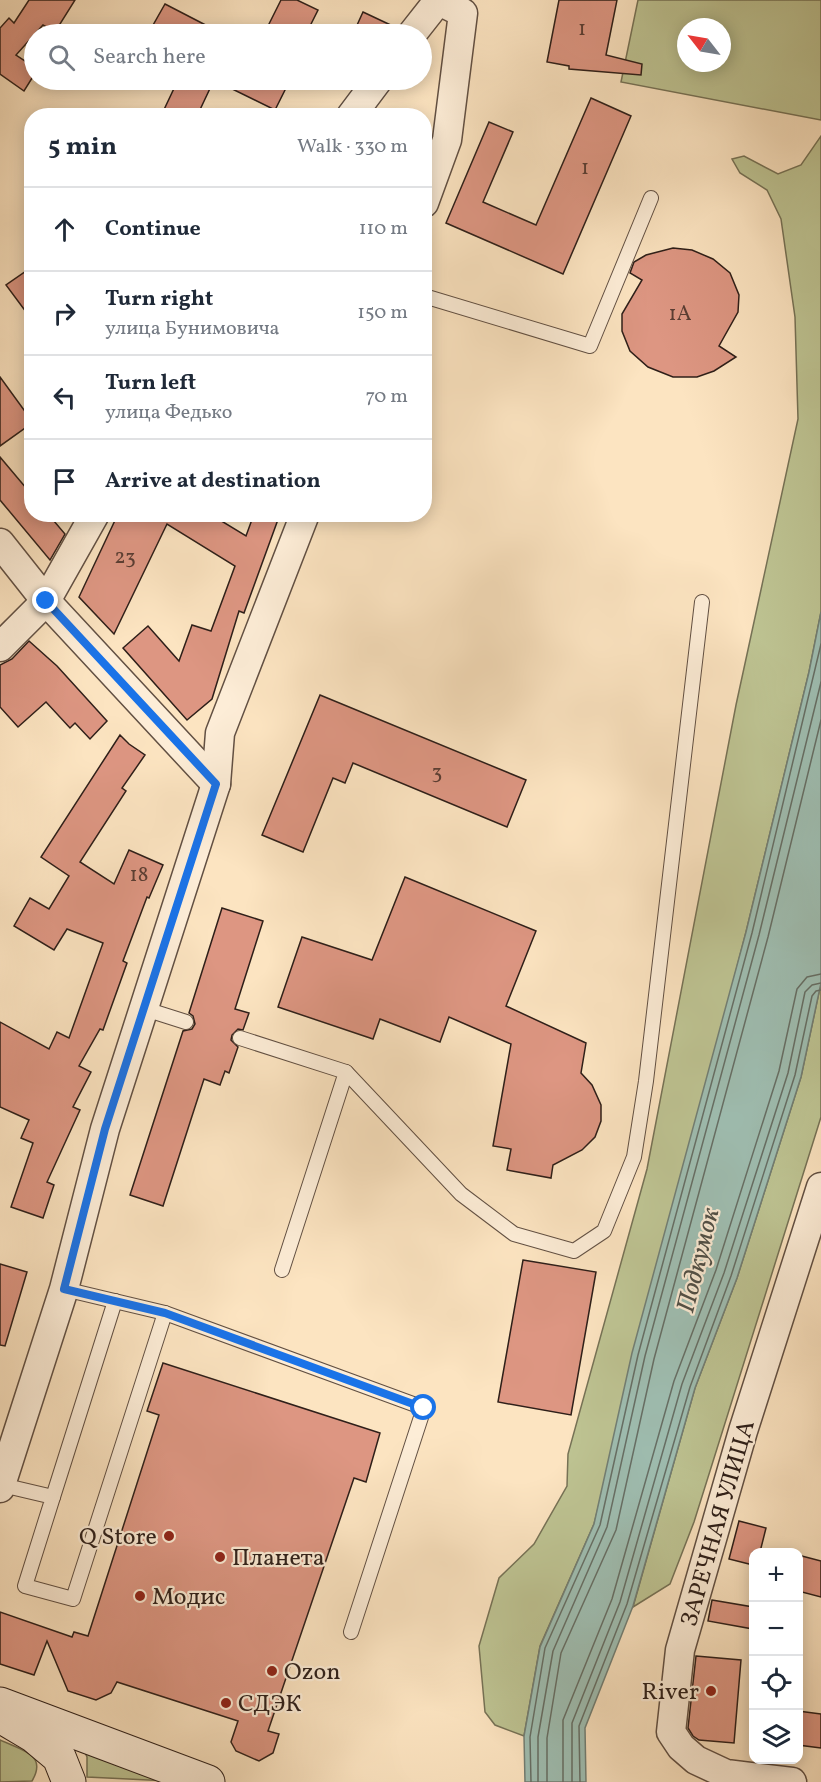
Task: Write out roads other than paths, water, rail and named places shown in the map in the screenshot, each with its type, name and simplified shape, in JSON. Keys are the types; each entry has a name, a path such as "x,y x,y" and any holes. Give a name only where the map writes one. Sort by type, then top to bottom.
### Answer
{"main road":[{"path":"0,1704 208,1782"},
{"path":"0,1716 34,1736 59,1757 69,1782"}],"street":[{"path":"424,24 446,5"},
{"path":"432,181 447,140 446,5"},
{"path":"357,108 370,90"},
{"path":"0,647 46,601 90,522"},
{"path":"1,1486 64,1289 105,1129 216,784 220,733 302,522"},
{"path":"0,543 46,601 216,784"},
{"name":"ЗАРЕЧНАЯ УЛИЦА","path":"792,1782 726,1774 696,1760 681,1747 671,1732 680,1650 743,1431 821,1187"}],"lane":[{"path":"432,298 590,346 651,198"},
{"path":"240,1038 346,1072 461,1194 514,1234 574,1251 604,1231 634,1157 646,1081 702,602"},
{"path":"145,1009 186,1022"},
{"path":"282,1270 346,1072"},
{"path":"64,1289 165,1313 424,1408 351,1632"},
{"path":"115,1301 26,1586 73,1599 165,1313"},
{"path":"1,1486 53,1497"}],"water":[{"name":"Подкумок","path":"821,612 821,983 801,1077 737,1278 695,1388 633,1606 585,1728 586,1782 525,1782 524,1736 540,1647 594,1524 632,1353 746,932 809,672"}],"place":[{"name":"Q Store","path":"169,1536"},
{"name":"Планета","path":"220,1557"},
{"name":"Модис","path":"140,1596"},
{"name":"Ozon","path":"272,1671"},
{"name":"River","path":"711,1691"},
{"name":"СДЭК","path":"226,1703"}]}
